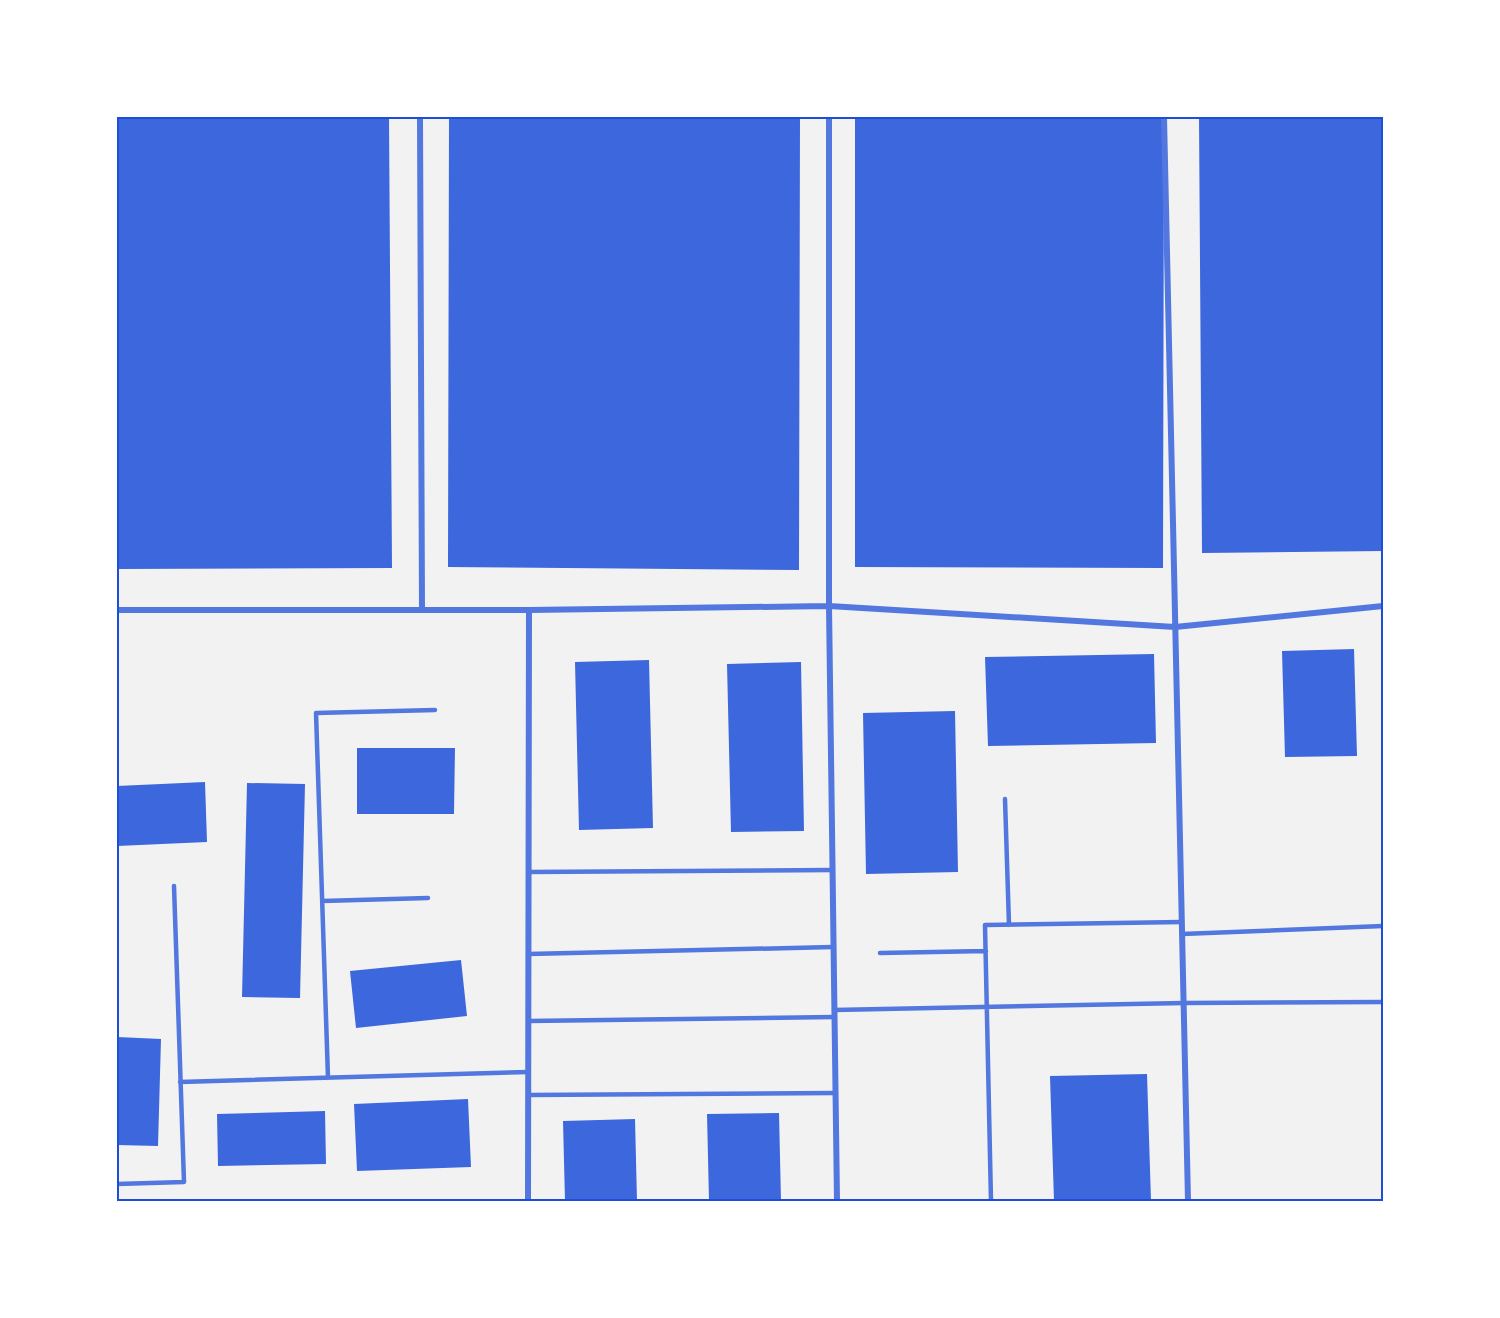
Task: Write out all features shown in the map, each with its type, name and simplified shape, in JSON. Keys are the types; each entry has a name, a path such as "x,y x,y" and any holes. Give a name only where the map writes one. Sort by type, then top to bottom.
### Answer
{"street":[{"path":"420,117 422,610"},
{"path":"829,117 829,606 837,1201"},
{"path":"1164,117 1188,1201"},
{"path":"117,610 529,610 829,606 1175,627 1383,606"},
{"path":"528,1201 529,610"}],"lane":[{"path":"328,1078 316,713 435,710"},
{"path":"1005,799 1009,925"},
{"path":"528,872 832,870"},
{"path":"117,1184 184,1182 174,886"},
{"path":"322,901 428,898"},
{"path":"991,1201 985,925 1182,922"},
{"path":"1182,934 1383,926"},
{"path":"528,954 833,947"},
{"path":"880,953 986,951"},
{"path":"528,1021 987,1007 1383,1002"},
{"path":"180,1082 528,1072"},
{"path":"528,1095 836,1093"}],"building":[{"path":"117,117 389,117 392,568 117,569"},
{"path":"449,117 800,117 799,570 448,567"},
{"path":"855,117 1164,117 1163,568 855,567"},
{"path":"1199,117 1383,117 1383,551 1202,553"},
{"path":"1354,649 1357,756 1285,757 1282,651"},
{"path":"1154,654 1156,743 988,746 985,657"},
{"path":"649,660 653,828 579,830 575,662"},
{"path":"801,662 804,831 731,832 727,664"},
{"path":"955,711 958,872 866,874 863,713"},
{"path":"357,748 455,748 454,814 357,814"},
{"path":"205,782 207,842 117,846 117,786"},
{"path":"247,783 305,784 300,998 242,997"},
{"path":"461,960 467,1016 356,1028 350,971"},
{"path":"117,1037 161,1039 158,1146 117,1145"},
{"path":"1147,1074 1151,1201 1054,1201 1050,1076"},
{"path":"468,1099 471,1167 357,1171 354,1104"},
{"path":"325,1111 326,1164 218,1166 217,1114"},
{"path":"779,1113 781,1201 709,1201 707,1114"},
{"path":"635,1119 637,1201 565,1201 563,1121"}]}
